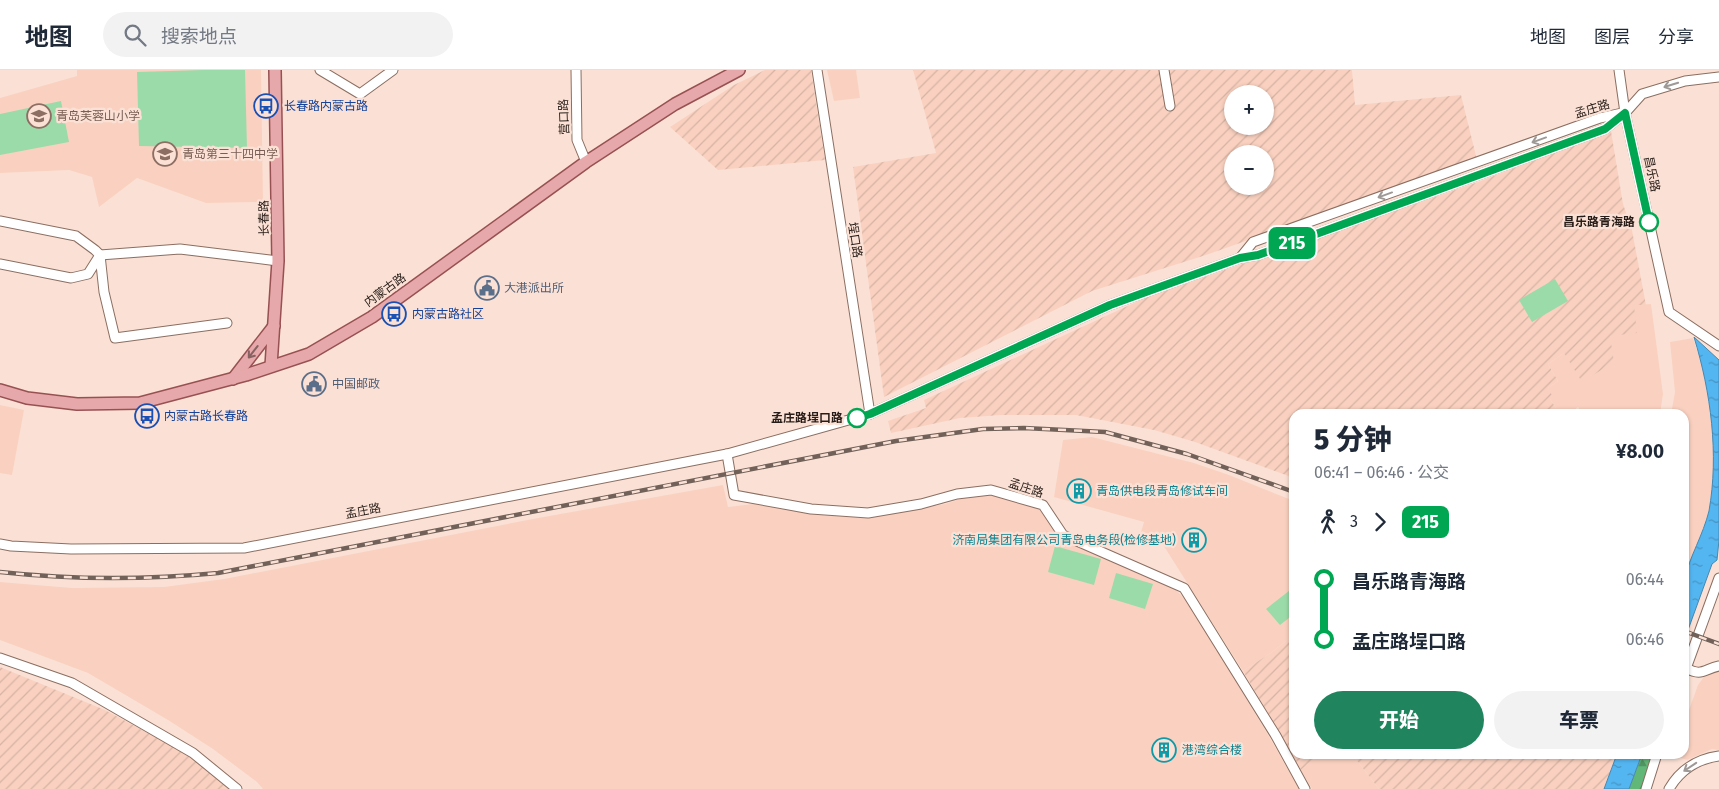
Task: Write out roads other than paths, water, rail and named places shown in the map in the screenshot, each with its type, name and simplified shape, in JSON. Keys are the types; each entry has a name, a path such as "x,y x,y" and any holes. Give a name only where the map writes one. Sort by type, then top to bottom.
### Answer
{"main road":[{"name":"长春路","path":"271,366 278,262 275,70"},
{"name":"内蒙古路","path":"0,390 27,398 77,404 140,403 233,379 309,354 372,316 586,162 675,104 739,70"},
{"path":"233,379 274,326"}],"street":[{"path":"320,70 360,94 393,70"},
{"name":"营口路","path":"576,70 577,140 586,162"},
{"name":"埕口路","path":"817,70 870,414"},
{"path":"1164,70 1170,106"},
{"name":"昌乐路","path":"1618,70 1625,113 1669,312 1719,346"},
{"path":"1625,113 1642,94 1685,81 1719,77"},
{"name":"孟庄路","path":"1240,258 1253,242 1600,118 1625,113"},
{"name":"孟庄路","path":"0,544 71,549 244,548 727,454 870,414 1110,305 1240,258 1258,255 1605,129 1625,113"},
{"path":"0,221 76,236 100,255 180,249 278,262"},
{"path":"0,264 71,278 88,274 100,255"},
{"path":"100,255 104,292 115,338 227,323"},
{"name":"孟庄路","path":"727,454 734,495 811,509 868,513 921,504 957,494 991,490 1043,505 1063,535 1184,588 1276,736 1305,789"},
{"path":"1689,660 1719,578"},
{"path":"0,658 72,682 193,753 237,789"},
{"path":"1689,672 1702,673 1719,666"},
{"path":"1669,789 1674,780 1686,768 1700,760 1719,756"},
{"path":"1646,789 1655,759"}],"water":[{"path":"1694,337 1719,360 1719,540 1717,560 1712,564 1689,627 1689,565 1709,511 1713,468 1712,424 1700,358"},
{"path":"1615,759 1640,759 1629,789 1604,789"}],"railway":[{"path":"0,572 55,577 109,578 218,573 896,441 983,429 1024,428 1105,432 1187,454 1289,490"},
{"path":"1689,633 1719,644"}],"place":[{"name":"长春路内蒙古路","path":"266,106"},
{"name":"青岛芙蓉山小学","path":"39,116"},
{"name":"青岛第三十四中学","path":"165,154"},
{"name":"昌乐路青海路","path":"1649,222"},
{"name":"大港派出所","path":"487,288"},
{"name":"内蒙古路社区","path":"394,314"},
{"name":"中国邮政","path":"314,384"},
{"name":"内蒙古路长春路","path":"147,416"},
{"name":"孟庄路埕口路","path":"857,418"},
{"name":"青岛供电段青岛修试车间","path":"1079,491"},
{"name":"济南局集团有限公司青岛电务段(检修基地)","path":"1194,540"},
{"name":"港湾综合楼","path":"1164,750"}]}
